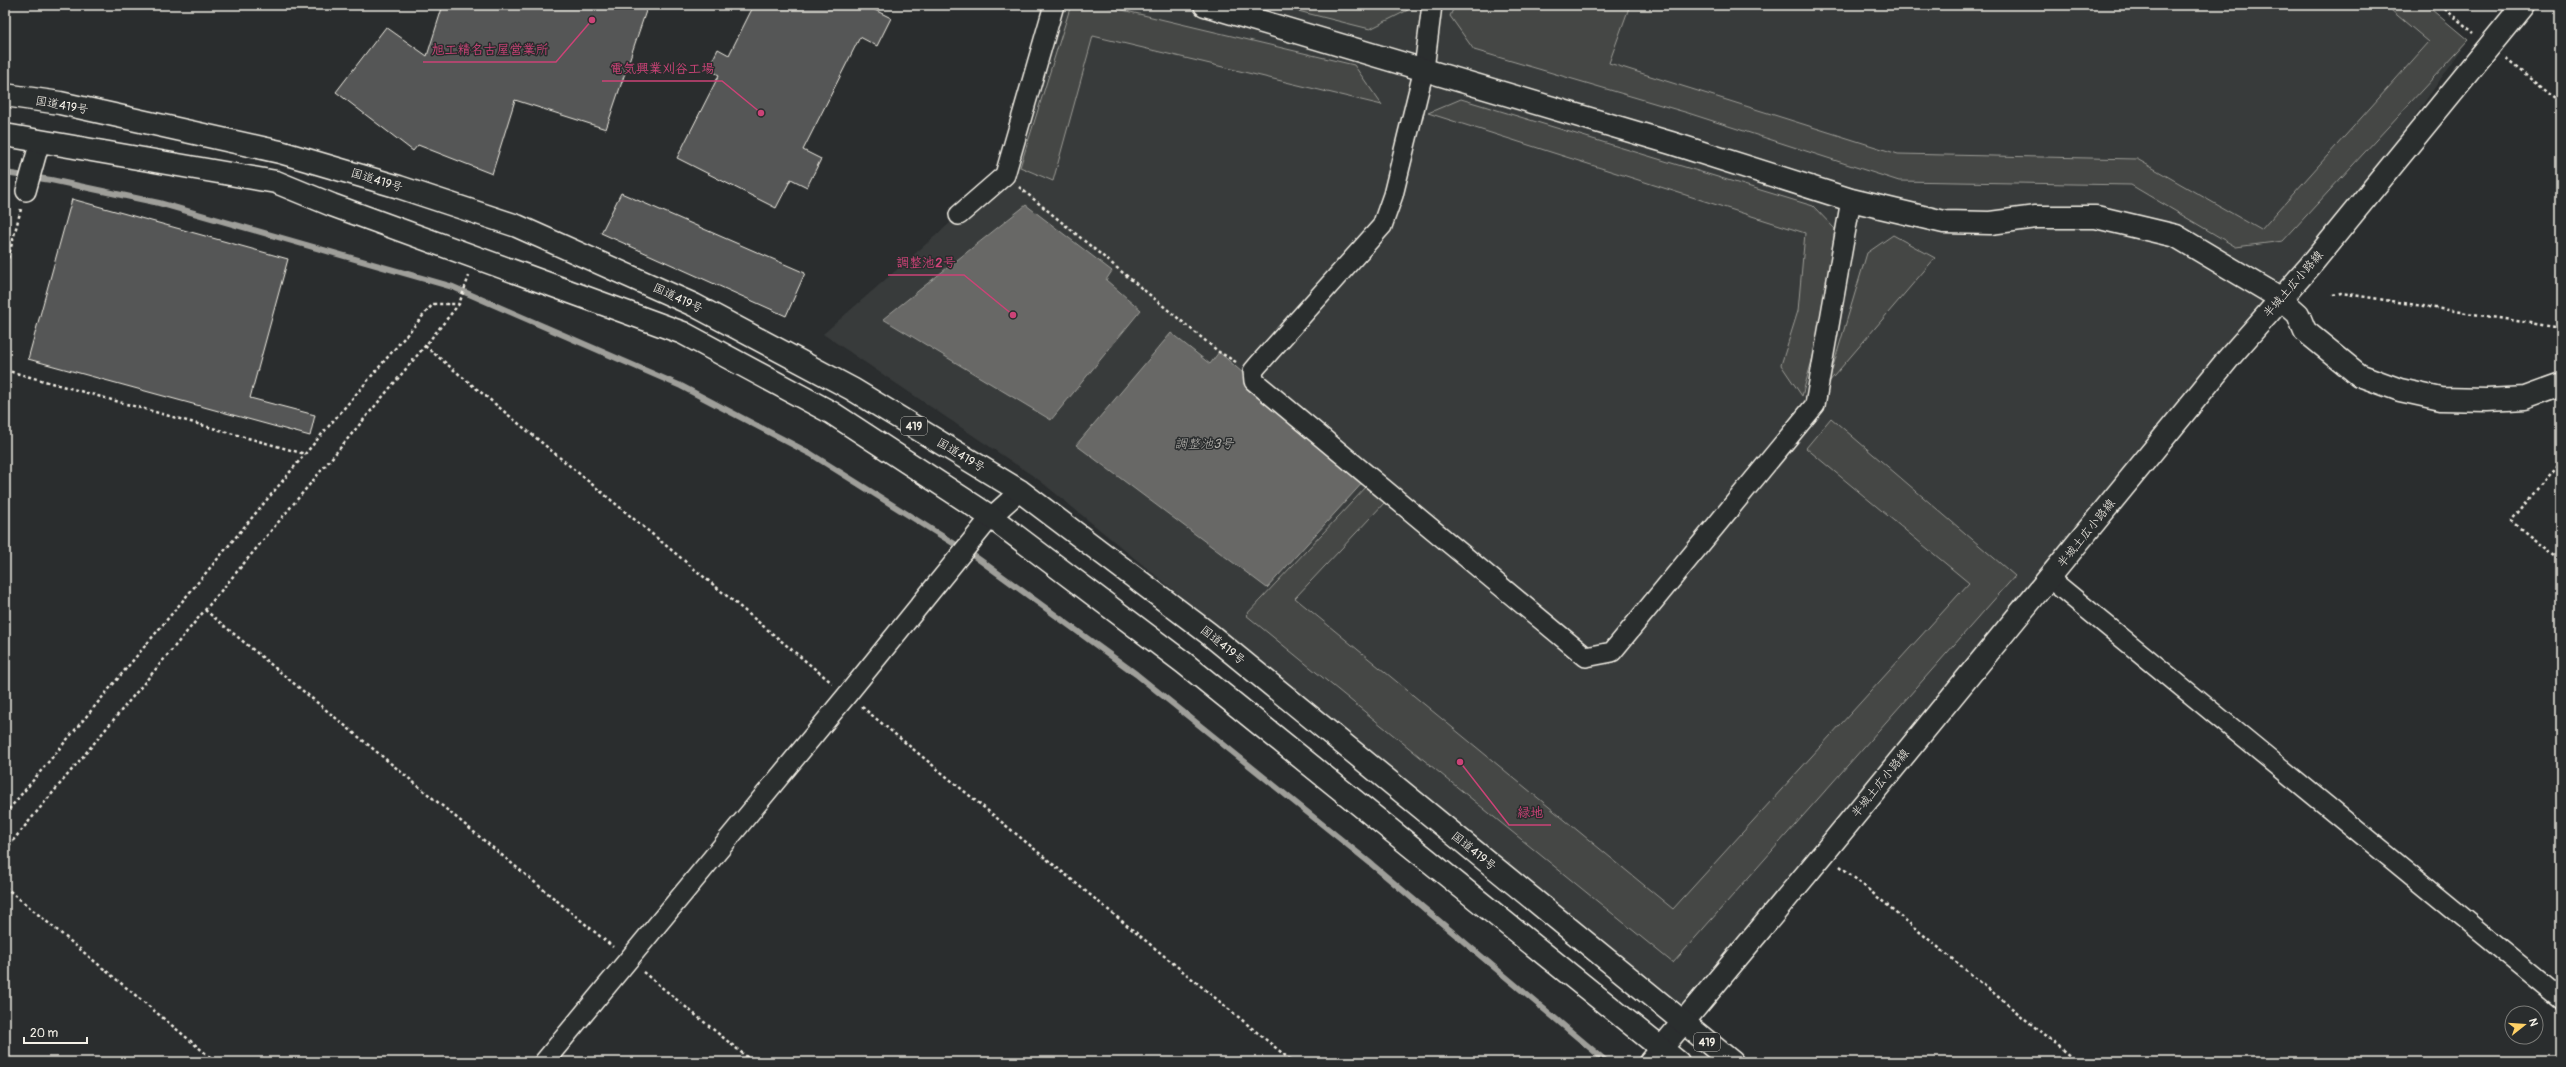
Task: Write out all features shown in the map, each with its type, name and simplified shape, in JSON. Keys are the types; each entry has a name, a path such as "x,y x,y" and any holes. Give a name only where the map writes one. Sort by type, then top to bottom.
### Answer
{"main road":[{"path":"1205,5 1671,143 1851,200 1944,222 1990,223 2036,217 2096,217 2176,236 2280,298 2298,314 2306,331 2359,375 2400,390 2441,399 2487,400 2525,398 2561,385"},
{"name":"半城土広小路線","path":"1656,1055 1824,853 2228,359 2280,298 2310,266 2523,5"},
{"name":"国道419号","path":"5,95 60,103 280,152 399,187 518,226 694,305 852,389 1020,491 1208,633 1732,1062"},
{"path":"5,135 276,182 332,206 683,334 832,413 991,517 1184,663 1656,1055 1678,1062"}],"street":[{"path":"959,215 1005,175 1054,5"},
{"path":"1432,5 1424,69 1393,195 1382,226 1253,371 1254,381 1586,656 1612,652 1815,406 1851,200"},
{"path":"26,191 40,141"},
{"path":"544,1062 847,695 991,517 1020,491"},
{"path":"2049,578 2561,998"}],"path":[{"path":"1005,175 1219,352 1253,371"},
{"path":"5,270 26,191"},
{"path":"5,850 459,304 468,278"},
{"path":"2333,295 2342,294 2561,328"},
{"path":"5,814 304,454 433,304 459,304"},
{"path":"425,346 1293,1062"},
{"path":"5,370 304,454"},
{"path":"2561,460 2511,521 2561,561"},
{"path":"205,610 753,1062"},
{"path":"1824,853 2077,1062"},
{"path":"5,888 216,1062"}],"shaded area":[{"path":"1054,5 2426,5 2468,40 2310,266 1930,708 1682,1007 1039,480 823,334 1005,175"},
{"path":"1071,5 1101,5 1354,65 1382,105 1093,36 1053,181 1020,167"},
{"path":"1274,5 1389,5 1408,10 1370,29"},
{"path":"1455,5 1630,5 1609,63 1898,154 2137,159 2261,230 2429,42 2385,5 2426,5 2468,40 2283,241 2236,247 2131,185 1899,181 1688,113 1474,50 1450,16"},
{"path":"1461,99 1813,206 1835,229 1823,321 1802,396 1781,365 1798,311 1805,233 1428,113"},
{"path":"1893,235 1935,258 1828,383 1867,253"},
{"path":"1831,418 2015,576 1673,963 1246,615 1368,485 1386,501 1295,598 1673,909 1969,583 1806,448"}],"water":[{"path":"1026,205 1112,271 1106,280 1141,310 1051,420 883,319"},
{"name":"調整池3号","path":"1171,333 1210,364 1219,352 1365,480 1267,588 1076,445"}],"building":[{"path":"443,5 648,5 606,129 515,100 492,174 418,145 413,151 336,92 386,27 427,56"},
{"path":"754,5 865,5 891,18 877,46 860,37 803,150 821,159 807,187 791,179 776,208 677,158 719,75 708,69 718,49 729,55"},
{"path":"621,193 805,273 786,316 601,233"},
{"path":"72,199 288,259 250,398 315,415 310,436 28,359"}],"waterway":[{"path":"5,173 51,180 159,203 453,287 681,386 811,454 977,558 1136,674 1369,862 1607,1062"}],"place":[{"name":"旭工精名古屋営業所","path":"592,20"},
{"name":"電気興業刈谷工場","path":"761,113"},
{"name":"調整池2号","path":"1013,315"},
{"name":"緑地","path":"1460,762"}]}
